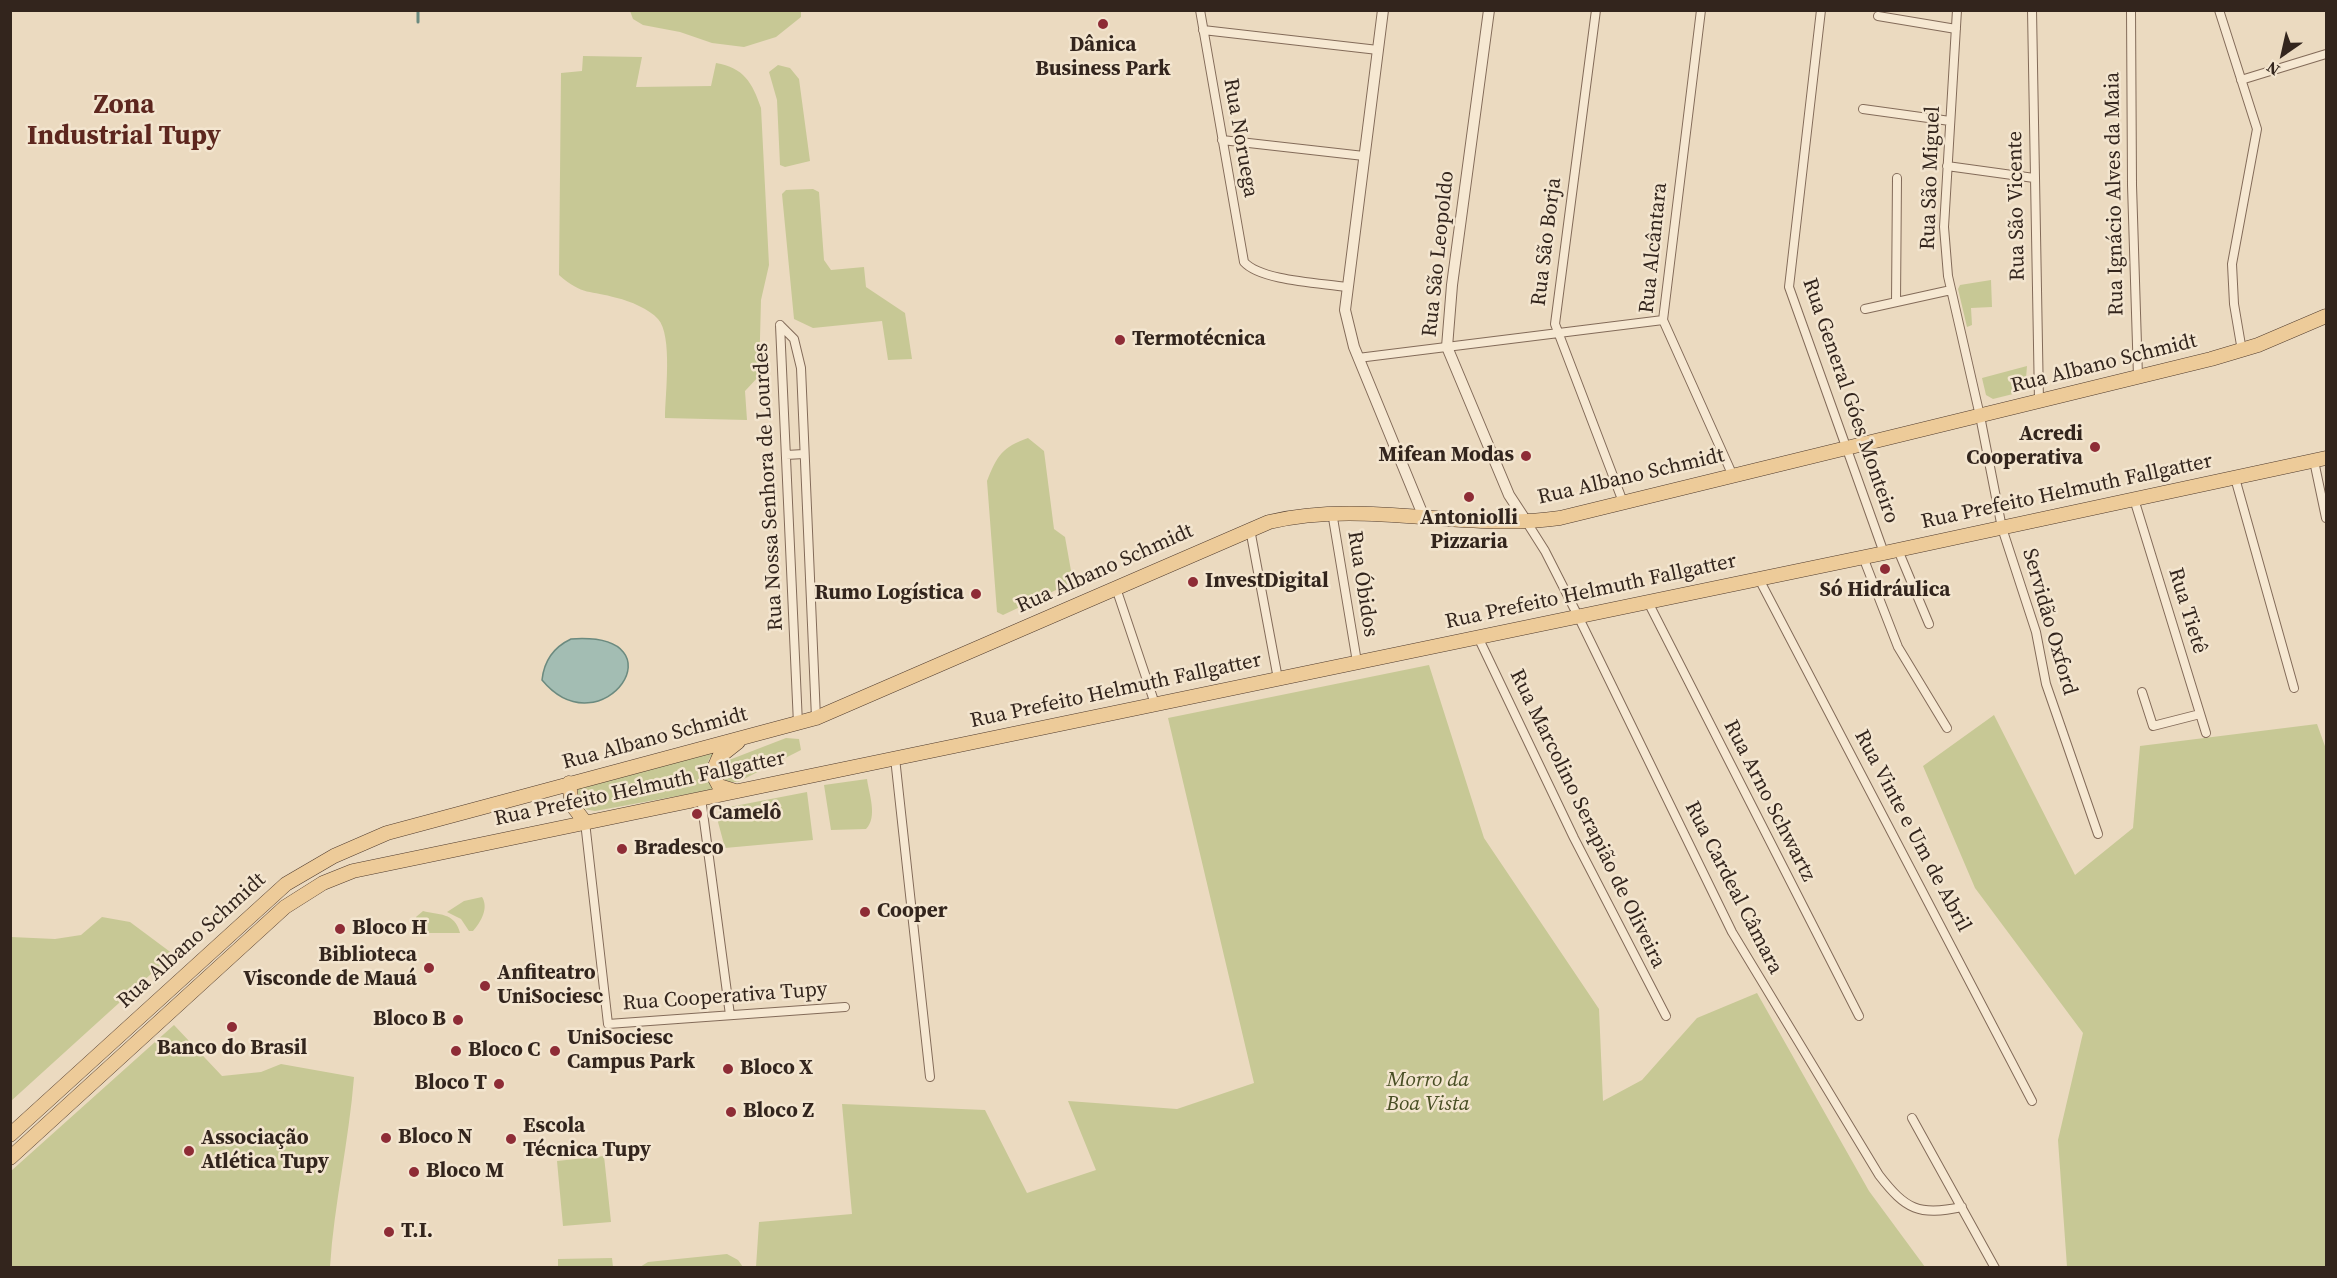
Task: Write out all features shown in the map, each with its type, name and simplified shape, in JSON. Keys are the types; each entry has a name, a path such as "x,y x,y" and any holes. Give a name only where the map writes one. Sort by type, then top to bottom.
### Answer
{"main road":[{"name":"Rua Albano Schmidt","path":"10,1135 223,940 298,875 347,849 393,831 816,718 1250,529 1289,517 1332,512 1526,521 1560,518 2242,351 2326,316"},
{"name":"Rua Prefeito Helmuth Fallgatter","path":"10,1158 277,914 306,892 339,876 373,866 1899,550 2320,459"},
{"path":"737,791 719,786 713,779 713,767 730,747 753,735"},
{"path":"569,783 572,805 585,822"}],"street":[{"name":"Rua Noruega","path":"1200,10 1241,254 1250,269 1268,275 1346,287"},
{"path":"1383,10 1346,287 1347,323 1358,358 1423,515"},
{"name":"Rua São Leopoldo","path":"1489,10 1452,285 1447,346 1509,495 1526,521"},
{"name":"Rua São Borja","path":"1596,10 1555,313 1557,333 1623,502"},
{"name":"Rua Alcântara","path":"1701,10 1663,320 1733,476"},
{"name":"Rua General Góes Monteiro","path":"1821,10 1789,287 1884,553"},
{"name":"Rua São Miguel","path":"1957,10 1944,227 1951,290 1980,416"},
{"name":"Rua São Vicente","path":"2032,10 2039,401"},
{"name":"Rua Ignácio Alves da Maia","path":"2131,10 2132,185 2138,377"},
{"path":"2219,10 2257,129 2232,264 2234,304 2242,351"},
{"path":"1878,16 1956,29"},
{"path":"1203,30 1378,50"},
{"path":"2241,80 2326,54"},
{"path":"1863,109 1950,121"},
{"path":"1222,140 1364,156"},
{"path":"1947,166 2034,178"},
{"path":"1896,302 1897,178"},
{"path":"1865,309 1951,290"},
{"path":"1358,358 1663,320"},
{"name":"Rua Nossa Senhora de Lourdes","path":"798,724 780,326 794,339 801,368 816,718"},
{"name":"Servidão Oxford","path":"1980,416 2002,528 2034,624 2046,684 2098,834"},
{"path":"786,455 804,454"},
{"path":"2320,459 2326,518"},
{"path":"2235,478 2294,688"},
{"name":"Rua Tietê","path":"2134,499 2206,733"},
{"name":"Rua Óbidos","path":"1332,512 1357,662"},
{"name":"Rua Cardeal Câmara","path":"1526,521 1545,551 1578,616 1732,932 1879,1175 1897,1196 1914,1209 1935,1213 1962,1208"},
{"path":"1250,529 1278,679"},
{"path":"1899,550 1929,624"},
{"path":"1863,557 1898,647 1947,728"},
{"name":"Rua Vinte e Um de Abril","path":"1759,579 2032,1101"},
{"path":"1116,588 1155,704"},
{"name":"Rua Arno Schwartz","path":"1648,602 1859,1016"},
{"name":"Rua Marcolino Serapião de Oliveira","path":"1478,637 1583,856 1666,1016"},
{"path":"2142,692 2153,726 2200,714"},
{"path":"895,758 930,1077"},
{"path":"701,798 730,1015"},
{"name":"Rua Cooperativa Tupy","path":"585,822 608,1024 845,1007"},
{"path":"1912,1118 1995,1268"}],"green space":[{"path":"801,10 801,17 776,37 744,47 712,43 680,32 643,25 633,19 630,11"},
{"path":"583,56 642,57 636,87 711,86 716,63 726,65 734,68 746,78 754,91 761,108 769,265 761,300 759,376 745,391 747,420 665,418 667,352 663,327 658,319 628,301 581,289 559,275 561,73 582,71"},
{"path":"778,65 790,68 799,79 810,161 785,167 780,165 777,100 769,72"},
{"path":"813,189 819,192 824,260 831,270 864,267 866,287 905,313 912,359 888,360 882,321 813,328 794,319 782,194 786,190"},
{"path":"1991,280 1992,307 1971,308 1972,325 1967,327 1958,289 1960,285"},
{"path":"2027,366 2025,391 1993,399 1986,395 1982,378"},
{"path":"1028,438 1044,451 1054,529 1065,537 1073,582 1003,615 997,612 987,481 994,465 1006,449"},
{"name":"Morro da Boa Vista","path":"1429,665 1484,838 1599,1009 1603,1101 1642,1080 1697,1018 1757,993 1869,1191 1925,1267 756,1267 759,1222 852,1214 842,1104 985,1110 1027,1193 1096,1170 1068,1101 1177,1109 1254,1083 1168,718"},
{"path":"1994,715 2075,875 2133,828 2140,746 2317,724 2326,749 2326,1267 2067,1267 2058,1140 2083,1033 1975,888 1923,766"},
{"path":"786,738 799,739 801,750 738,782 727,782 723,777 722,767 729,760"},
{"path":"717,751 709,759 706,769 716,789 595,811 583,809 577,803 578,789"},
{"path":"867,779 872,805 870,824 866,829 831,830 824,785"},
{"path":"807,792 813,840 725,848 718,822 719,809"},
{"path":"482,897 484,910 473,931 469,931 461,919 447,912 464,901"},
{"path":"423,911 450,918 458,926 460,933 425,933 418,929 416,917"},
{"path":"102,917 130,922 173,954 11,1101 11,937 55,939 81,935"},
{"name":"Associação Atlética Tupy","path":"174,1025 222,1076 261,1072 281,1064 354,1077 330,1267 11,1267 11,1171"},
{"path":"604,1156 611,1222 563,1226 557,1161"},
{"path":"727,1254 738,1260 743,1267 640,1267 648,1262"},
{"path":"612,1258 613,1267 558,1267 558,1259"}],"shaded area":[{"path":"571,639 605,641 623,652 628,667 622,684 608,697 588,703 565,699 542,680 551,655"}],"waterway":[{"path":"418,10 418,22"}],"place":[{"name":"Dânica Business Park","path":"1103,24"},
{"name":"Termotécnica","path":"1120,340"},
{"name":"Acredi Cooperativa","path":"2095,447"},
{"name":"Mifean Modas","path":"1526,456"},
{"name":"Antoniolli Pizzaria","path":"1469,497"},
{"name":"Só Hidráulica","path":"1885,569"},
{"name":"InvestDigital","path":"1193,582"},
{"name":"Rumo Logística","path":"976,594"},
{"name":"Camelô","path":"697,814"},
{"name":"Bradesco","path":"622,849"},
{"name":"Cooper","path":"865,912"},
{"name":"Bloco H","path":"340,929"},
{"name":"Biblioteca Visconde de Mauá","path":"429,968"},
{"name":"Anfiteatro UniSociesc","path":"485,986"},
{"name":"Bloco B","path":"458,1020"},
{"name":"Banco do Brasil","path":"232,1027"},
{"name":"Bloco C","path":"456,1051"},
{"name":"UniSociesc Campus Park","path":"555,1051"},
{"name":"Bloco X","path":"728,1069"},
{"name":"Bloco T","path":"499,1084"},
{"name":"Bloco Z","path":"731,1112"},
{"name":"Bloco N","path":"386,1138"},
{"name":"Escola Técnica Tupy","path":"511,1139"},
{"name":"Associação Atlética Tupy","path":"189,1151"},
{"name":"Bloco M","path":"414,1172"},
{"name":"T.I.","path":"389,1232"}],"district":[{"name":"Zona Industrial Tupy","path":"124,122"}]}
